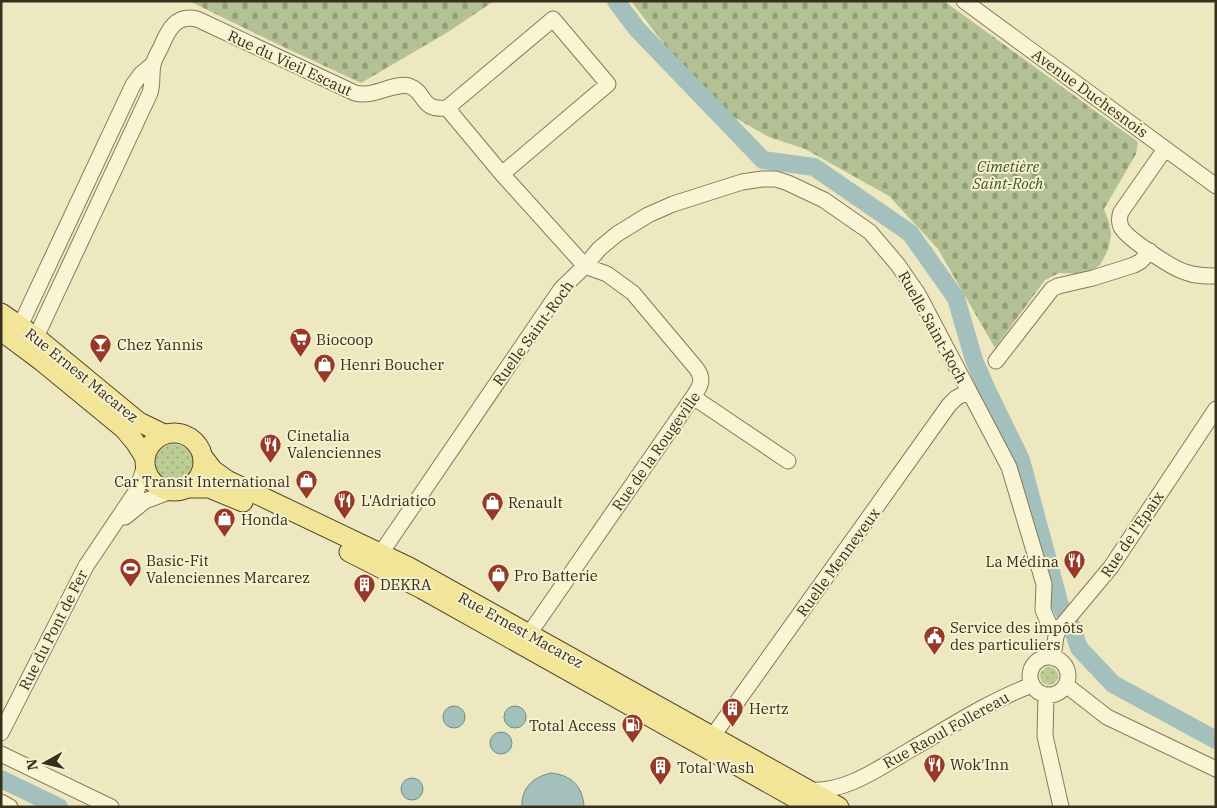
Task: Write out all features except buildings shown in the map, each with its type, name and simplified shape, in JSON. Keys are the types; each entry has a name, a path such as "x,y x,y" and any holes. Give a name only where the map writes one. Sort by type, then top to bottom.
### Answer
{"main road":[{"name":"Rue Ernest Macarez","path":"1,313 36,338 145,426 164,434 177,432 188,436 198,445 203,457 213,470 227,480 381,553 712,737 810,798"},
{"name":"Rue Ernest Macarez","path":"1,331 40,360 124,430 136,442 148,474 162,488 209,488 226,494 406,580 810,798 839,807"},
{"path":"145,462 151,443 164,434"},
{"path":"179,489 195,482 201,474 203,457"}],"street":[{"name":"Avenue Duchesnois","path":"964,1 1216,186"},
{"name":"Rue du Vieil Escaut","path":"36,338 150,93 153,64 168,30 173,24 183,19 194,18 355,94 370,94 400,86 408,86 430,107 438,109 447,108"},
{"path":"502,174 608,84 553,19 447,108 502,174 585,266"},
{"name":"Rue du Vieil Escaut","path":"20,326 133,84 153,64"},
{"path":"1165,148 1121,212 1119,218 1123,230 1176,269 1191,274 1216,276"},
{"name":"Ruelle Saint-Roch","path":"381,553 562,289 599,249 634,222 668,206 750,180 769,179 788,183 824,200 864,228 898,265 918,294 1012,473 1044,584 1043,610 1049,624 1060,628"},
{"path":"56,249 73,257"},
{"path":"996,361 1052,289 1099,277 1134,265 1141,261 1150,251"},
{"name":"Rue de la Rougeville","path":"529,634 693,398 702,381 701,374 637,297 607,274 585,266"},
{"name":"Ruelle Menneveux","path":"712,737 949,405 956,398 969,391"},
{"path":"693,398 788,461"},
{"name":"Rue de l'Epaix","path":"1053,658 1060,628 1112,567 1216,410"},
{"name":"Rue du Pont de Fer","path":"1,733 86,566 137,490 145,462"},
{"name":"Rue du Pont de Fer","path":"111,530 145,501 179,489"},
{"path":"1053,658 1060,661 1066,667 1068,677 1066,685 1059,693 1046,695 1039,692 1032,685 1030,674 1034,665 1043,659 1053,658"},
{"name":"Rue Raoul Follereau","path":"848,807 846,800 848,792 855,782 861,778 996,701 1032,685"},
{"path":"1066,685 1107,717 1216,769"},
{"path":"1046,695 1045,736 1061,807"},
{"path":"1,754 111,807"},
{"name":"Rue Raoul Follereau","path":"810,798 822,790 834,788 861,778"},
{"path":"1,802 10,807"}],"green space":[{"path":"189,1 494,1 448,32 361,83"},
{"name":"Cimetière Saint-Roch","path":"631,1 944,1 1138,142 1136,154 1104,209 1111,235 1108,250 1100,265 1086,274 1059,273 1045,280 995,348 938,249 889,196 805,149 769,137 730,115 667,48"},
{"path":"174,444 187,450 193,463 187,476 174,482 161,476 155,463 161,450"},
{"path":"1045,667 1053,667 1058,672 1056,683 1045,685 1040,680 1040,672"}],"water":[{"path":"450,706 458,706 465,713 465,721 458,728 450,728 443,721 443,713"},
{"path":"511,706 519,706 526,713 526,721 519,728 511,728 504,721 504,713"},
{"path":"497,732 505,732 512,739 512,747 505,754 497,754 490,747 490,739"},
{"path":"551,773 564,776 575,783 581,793 584,807 522,807 522,800 529,784 539,777"},
{"path":"408,778 416,778 423,785 423,793 416,800 408,800 401,793 401,785"}],"waterway":[{"path":"616,1 637,29 763,160 814,167 910,233 956,298 974,360 1021,460 1060,605 1072,627 1079,648 1113,684 1216,740"},
{"path":"1,779 59,807"}],"place":[{"name":"Biocoop","path":"300,358"},
{"name":"Chez Yannis","path":"101,363"},
{"name":"Henri Boucher","path":"324,383"},
{"name":"Cinetalia Valenciennes","path":"271,463"},
{"name":"Car Transit International","path":"306,500"},
{"name":"L'Adriatico","path":"345,519"},
{"name":"Renault","path":"492,521"},
{"name":"Honda","path":"225,538"},
{"name":"La Médina","path":"1075,580"},
{"name":"Basic-Fit Valenciennes Marcarez","path":"130,588"},
{"name":"Pro Batterie","path":"498,594"},
{"name":"DEKRA","path":"364,603"},
{"name":"Service des impôts des particuliers","path":"934,655"},
{"name":"Hertz","path":"733,727"},
{"name":"Total Access","path":"632,744"},
{"name":"Wok'Inn","path":"934,783"},
{"name":"Total Wash","path":"661,786"}]}
